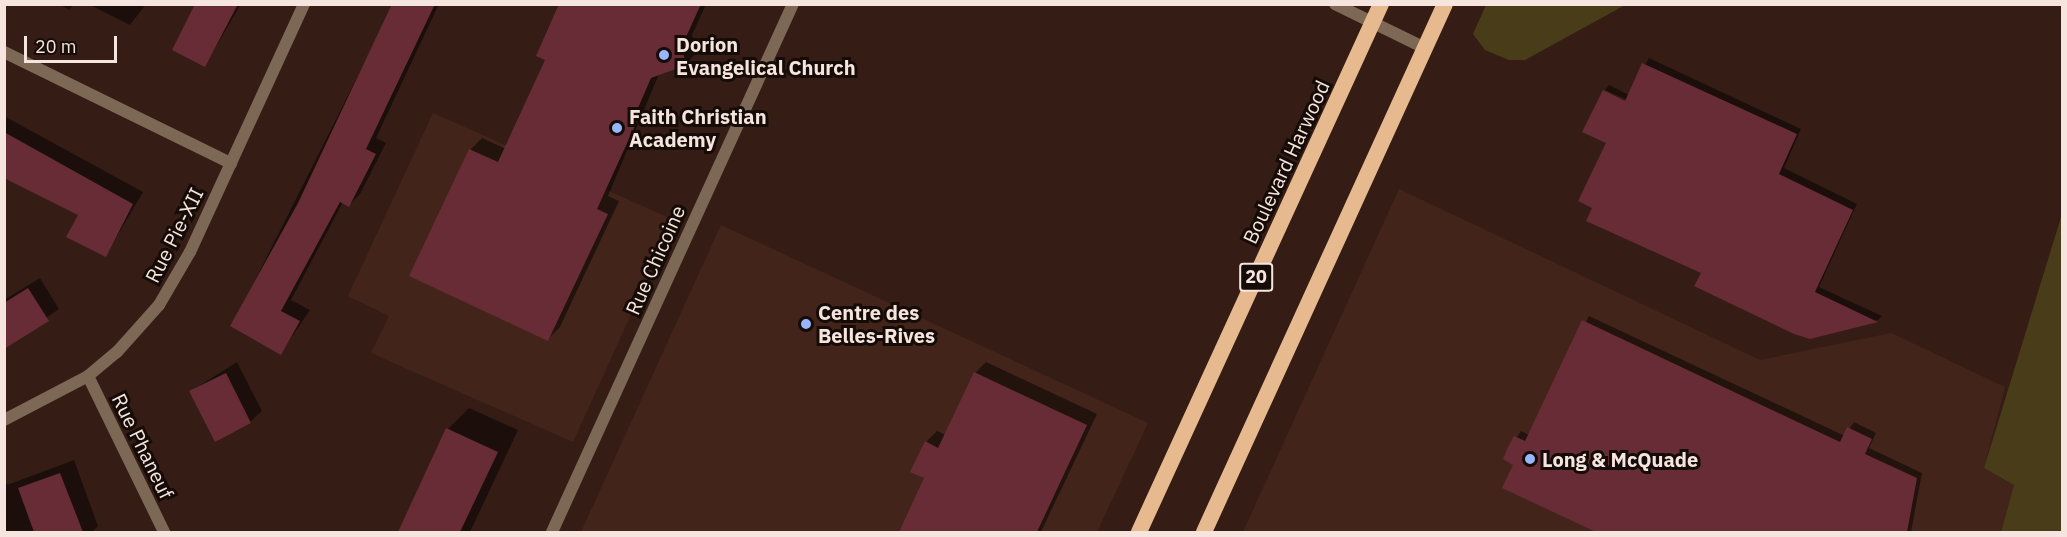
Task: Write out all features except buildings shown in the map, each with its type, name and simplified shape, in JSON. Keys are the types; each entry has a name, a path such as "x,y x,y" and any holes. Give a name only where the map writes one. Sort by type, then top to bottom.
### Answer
{"highway":[{"name":"Boulevard Harwood","path":"1139,532 1381,4"},
{"path":"1204,532 1445,4"}],"street":[{"name":"Rue Pie-XII","path":"4,420 88,376 137,333 170,288 231,163 304,4"},
{"name":"Rue Chicoine","path":"552,532 793,4"},
{"path":"1335,4 1425,48"},
{"path":"4,52 231,163"},
{"name":"Rue Phaneuf","path":"88,376 164,532"}],"shaded area":[{"path":"1486,4 1625,5 1525,60 1509,60 1485,50 1473,34"},
{"path":"433,113 674,220 573,442 371,353 389,316 348,296"},
{"path":"1399,189 1760,360 1891,333 2005,387 1984,468 2014,485 2001,532 1243,532"},
{"path":"2062,214 2062,532 2001,532 2014,485 1984,468"},
{"name":"Centre des Belles-Rives","path":"721,225 1148,423 1097,532 581,532"}],"place":[{"name":"Dorion Evangelical Church","path":"664,55"},
{"name":"Faith Christian Academy","path":"617,128"},
{"name":"Centre des Belles-Rives","path":"806,324"},
{"name":"Long & McQuade","path":"1530,459"}]}
